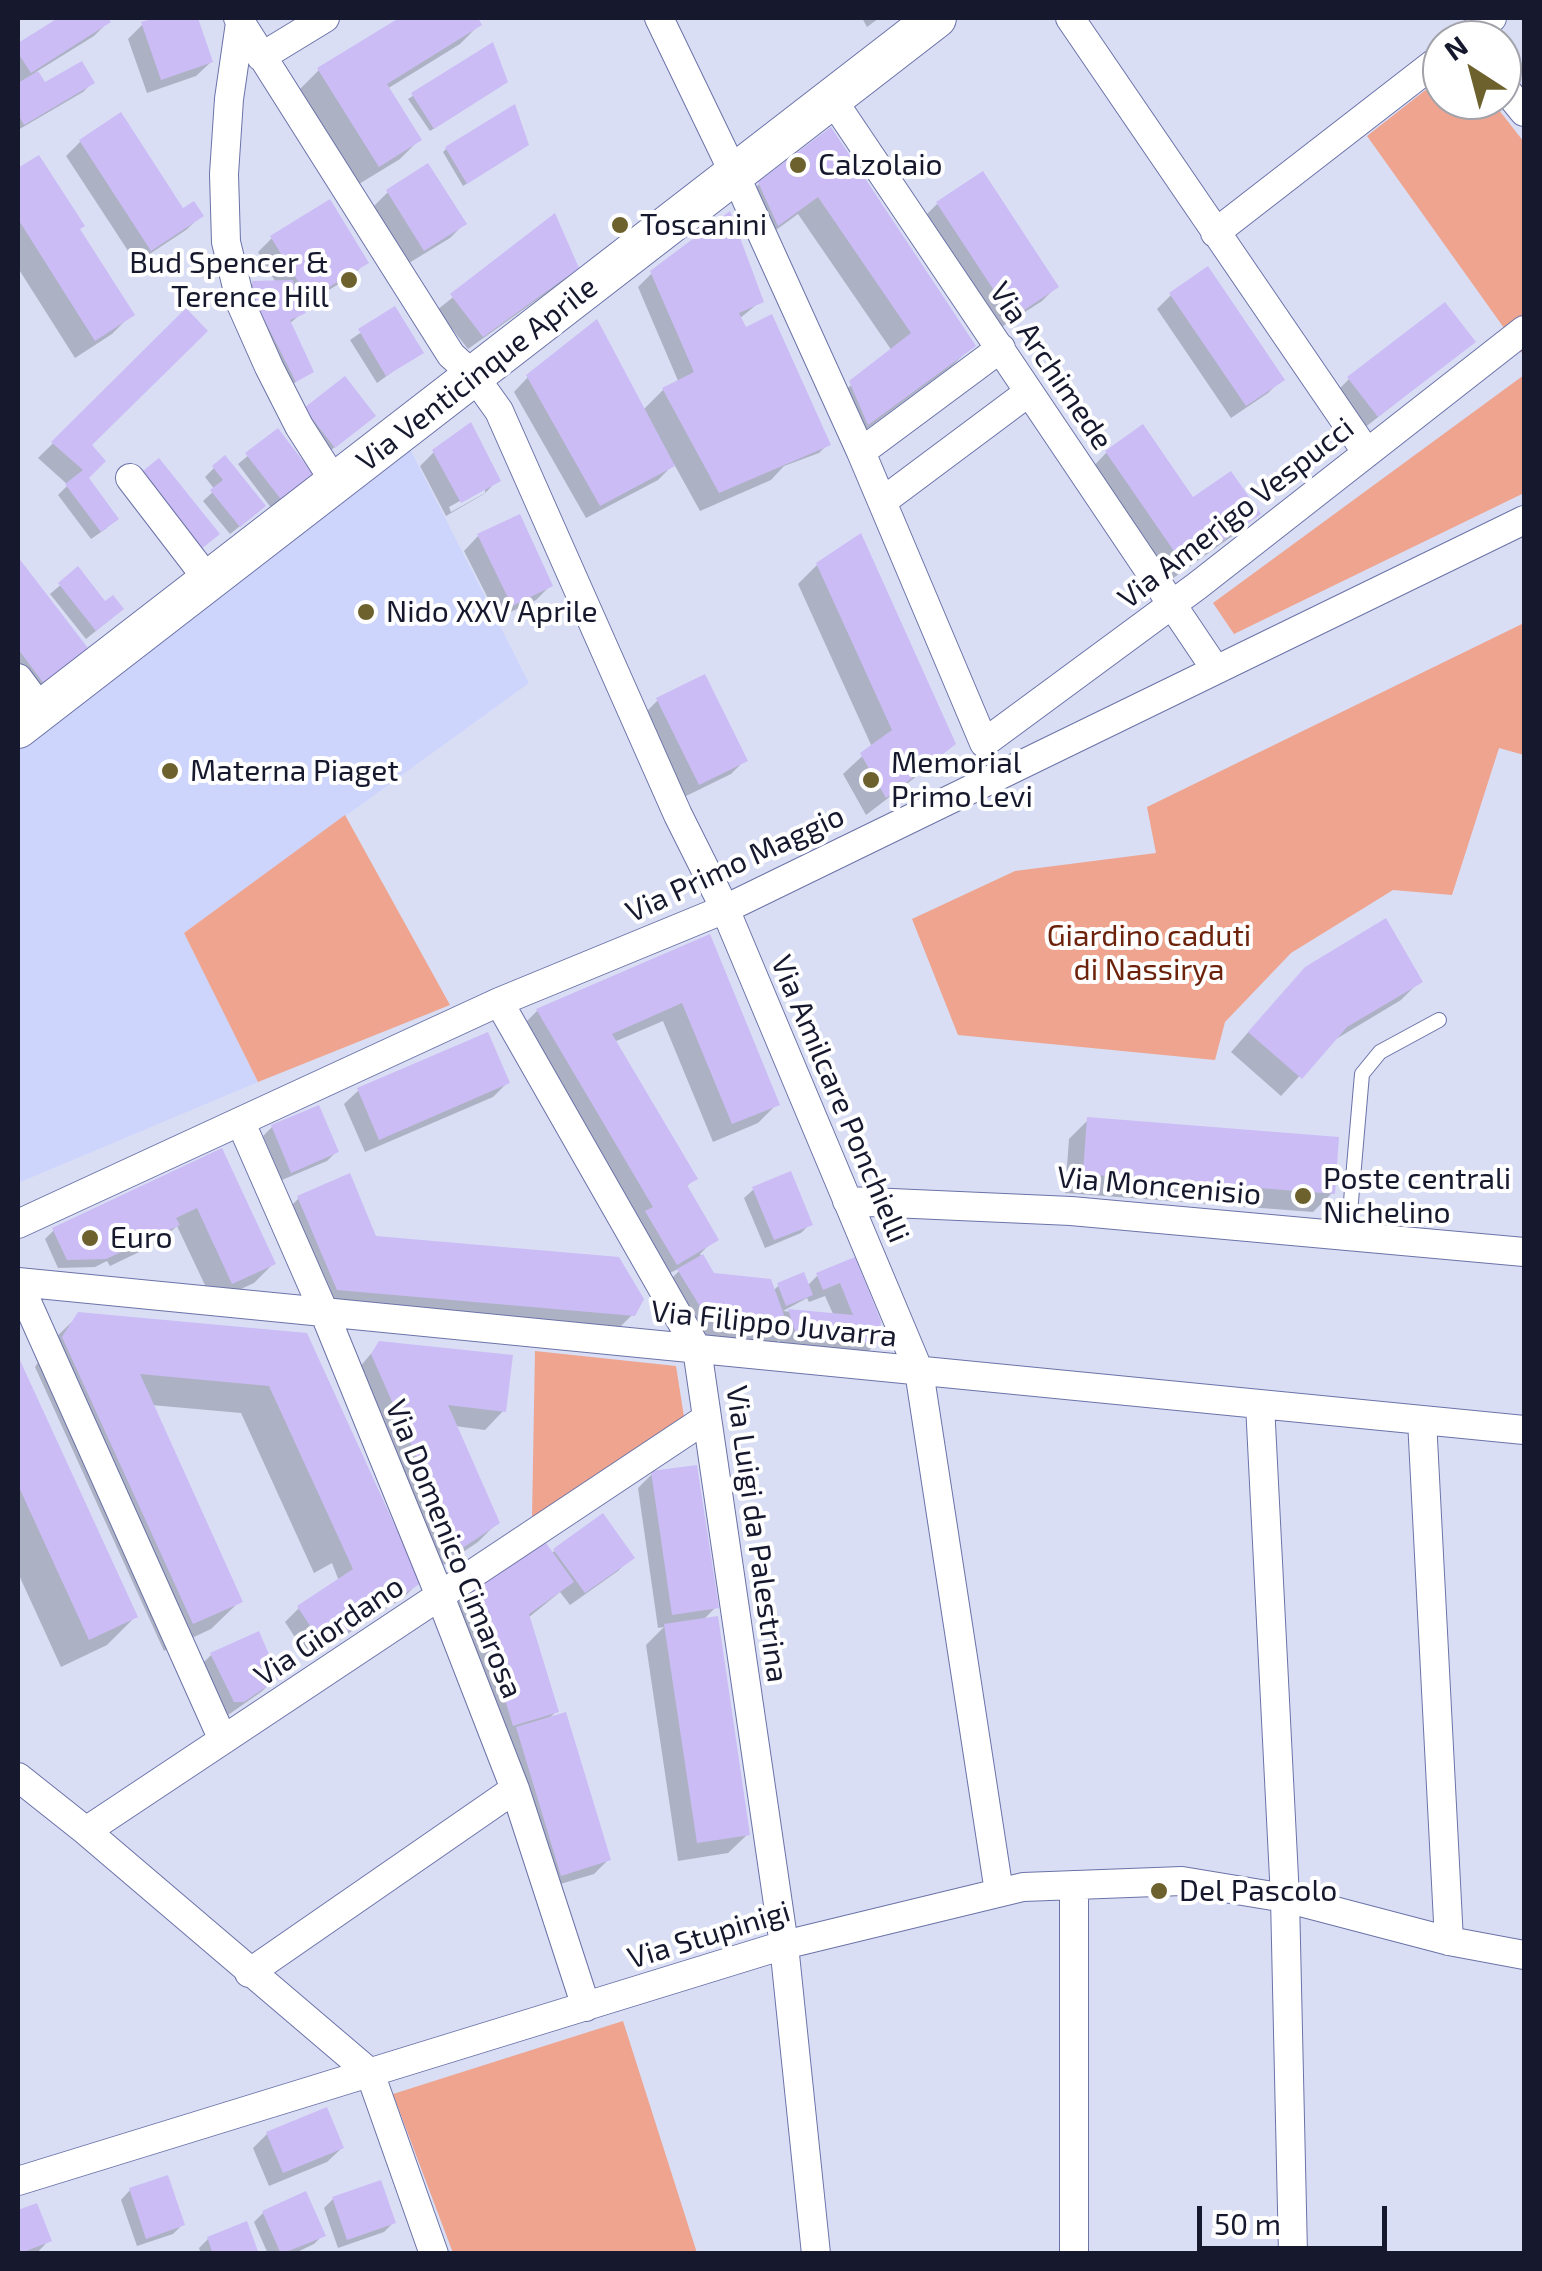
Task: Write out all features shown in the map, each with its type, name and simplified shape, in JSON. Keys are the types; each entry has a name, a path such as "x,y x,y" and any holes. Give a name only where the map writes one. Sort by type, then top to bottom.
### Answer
{"street":[{"path":"261,57 325,18"},
{"path":"659,18 735,174 882,501 1029,392"},
{"name":"Via Venticinque Aprile","path":"25,705 208,581 936,18"},
{"path":"1070,18 1367,453"},
{"path":"239,20 224,174 226,242 242,304 269,367 298,426 336,484"},
{"name":"Via Amilcare Ponchielli","path":"239,20 451,355 474,376 498,410 678,815 725,909 919,1370 999,1892"},
{"path":"1215,233 1422,73"},
{"name":"Via Archimede","path":"832,99 1216,670"},
{"name":"Via Amerigo Vespucci","path":"882,501 984,743 1173,604 1524,330"},
{"path":"861,452 1000,348"},
{"path":"130,478 208,581"},
{"name":"Via Primo Maggio","path":"18,1224 500,1002 725,909 1524,520"},
{"name":"Via Luigi da Palestrina","path":"500,1002 698,1348 784,1945 816,2254"},
{"name":"Via Domenico Cimarosa","path":"241,1122 440,1596 515,1789 586,2007"},
{"name":"Via Moncenisio","path":"847,1201 1071,1211 1524,1252"},
{"path":"18,1282 223,1740"},
{"name":"Via Filippo Juvarra","path":"18,1282 1524,1430"},
{"path":"1260,1404 1285,1898 1294,2254"},
{"name":"Via Giordano","path":"86,1832 708,1418"},
{"path":"1422,1420 1448,1941"},
{"path":"18,1777 370,2074 434,2254"},
{"path":"249,1973 515,1789"},
{"name":"Via Stupinigi","path":"18,2180 784,1945 1023,1887 1182,1881 1285,1898 1448,1941 1524,1955"},
{"path":"1074,1885 1074,2254"}],"lane":[{"path":"1348,1236 1362,1074 1380,1052 1439,1020"}],"shaded area":[{"path":"410,449 529,683 184,933 258,1082 18,1183 18,751"}],"green space":[{"path":"1422,93 1422,120 1507,120 1524,142 1524,356 1367,136"},
{"path":"1524,375 1524,493 1234,634 1213,603"},
{"name":"Giardino caduti di Nassirya","path":"1524,623 1524,755 1499,748 1452,895 1393,890 1291,953 1225,1022 1215,1060 958,1035 912,919 1015,871 1156,853 1147,807"},
{"path":"345,815 450,1005 258,1082 184,933"},
{"path":"535,1351 676,1366 685,1423 532,1517"},
{"path":"623,2021 697,2253 453,2253 393,2094"}],"building":[{"path":"58,18 108,18 111,22 31,73 18,53 18,43"},
{"path":"155,18 198,18 213,62 161,80 141,22"},
{"path":"399,18 478,18 482,25 387,84 422,140 379,167 317,68"},
{"path":"493,42 508,82 434,129 411,93"},
{"path":"82,61 95,83 24,125 18,114 18,83 38,71 45,82"},
{"path":"515,104 529,145 467,184 445,147"},
{"path":"121,112 183,208 194,201 204,216 151,251 79,140"},
{"path":"831,127 976,346 868,425 849,381 911,333 818,197 778,226 758,182"},
{"path":"39,155 135,315 95,341 18,219 18,168"},
{"path":"428,163 467,224 424,251 386,190"},
{"path":"983,171 1059,287 1012,318 936,202"},
{"path":"330,199 369,263 309,299 270,236"},
{"path":"730,211 764,302 739,313 746,327 772,314 831,445 719,493 662,388 694,372 650,271"},
{"path":"555,213 579,268 483,337 450,294"},
{"path":"1208,266 1285,380 1246,406 1169,293"},
{"path":"293,280 297,301 306,313 290,320 314,372 296,382 254,299 252,281"},
{"path":"1445,302 1476,342 1378,417 1347,377"},
{"path":"395,306 424,353 386,376 358,329"},
{"path":"186,308 208,331 92,445 106,461 89,478 119,519 101,532 65,484 83,470 51,442"},
{"path":"597,319 675,466 600,506 526,375"},
{"path":"345,376 376,416 335,448 304,408"},
{"path":"471,422 501,481 461,503 432,450"},
{"path":"1143,424 1193,497 1231,471 1261,514 1185,567 1105,451"},
{"path":"278,428 315,477 283,502 245,453"},
{"path":"225,455 266,506 240,527 210,490 223,480 212,466"},
{"path":"159,458 220,534 200,550 139,474"},
{"path":"520,514 553,586 512,606 477,534"},
{"path":"861,533 956,744 886,798 860,753 892,730 816,563"},
{"path":"18,557 91,652 45,685 18,649"},
{"path":"78,566 105,601 113,595 124,609 96,631 58,583"},
{"path":"705,674 748,761 699,785 656,698"},
{"path":"1386,918 1423,982 1347,1027 1302,1079 1248,1032 1305,967"},
{"path":"710,934 780,1105 732,1124 682,1003 612,1034 698,1179 687,1185 719,1240 677,1265 645,1211 653,1207 536,1009"},
{"path":"488,1032 510,1083 379,1140 357,1088"},
{"path":"319,1105 339,1152 291,1173 271,1125"},
{"path":"1087,1117 1339,1137 1335,1194 1083,1174"},
{"path":"222,1148 276,1264 232,1284 197,1208 176,1218 180,1225 106,1259 67,1260 52,1228"},
{"path":"791,1171 813,1225 774,1240 752,1187"},
{"path":"350,1173 376,1236 619,1257 644,1299 635,1316 337,1290 297,1196"},
{"path":"703,1254 714,1273 771,1279 790,1332 709,1321 677,1269"},
{"path":"855,1257 881,1321 879,1344 797,1337 788,1309 853,1315 840,1283 823,1290 816,1273"},
{"path":"804,1272 813,1295 786,1306 777,1283"},
{"path":"78,1312 307,1333 421,1583 324,1647 297,1606 353,1569 269,1386 140,1374 243,1602 193,1624 62,1337"},
{"path":"379,1341 513,1355 506,1412 448,1405 500,1523 458,1551 371,1354"},
{"path":"18,1356 138,1617 89,1640 18,1485"},
{"path":"697,1465 719,1608 672,1615 651,1471"},
{"path":"603,1513 635,1558 585,1593 553,1549"},
{"path":"541,1536 574,1582 529,1614 559,1712 513,1726 471,1586"},
{"path":"718,1616 750,1835 697,1843 664,1624"},
{"path":"259,1631 279,1678 244,1702 234,1702 210,1653"},
{"path":"566,1712 611,1860 561,1876 516,1727"},
{"path":"327,2107 344,2148 283,2173 266,2132"},
{"path":"168,2175 185,2225 146,2239 129,2188"},
{"path":"381,2180 396,2223 347,2240 332,2197"},
{"path":"306,2191 326,2236 281,2254 262,2211"},
{"path":"37,2203 52,2241 18,2254 18,2210"},
{"path":"247,2221 259,2254 213,2254 207,2237"}],"place":[{"name":"Calzolaio","path":"798,165"},
{"name":"Toscanini","path":"620,225"},
{"name":"Bud Spencer & Terence Hill","path":"349,280"},
{"name":"Nido XXV Aprile","path":"366,612"},
{"name":"Materna Piaget","path":"170,771"},
{"name":"Memorial Primo Levi","path":"871,780"},
{"name":"Poste centrali Nichelino","path":"1303,1196"},
{"name":"Euro","path":"90,1238"},
{"name":"Del Pascolo","path":"1159,1891"}]}
